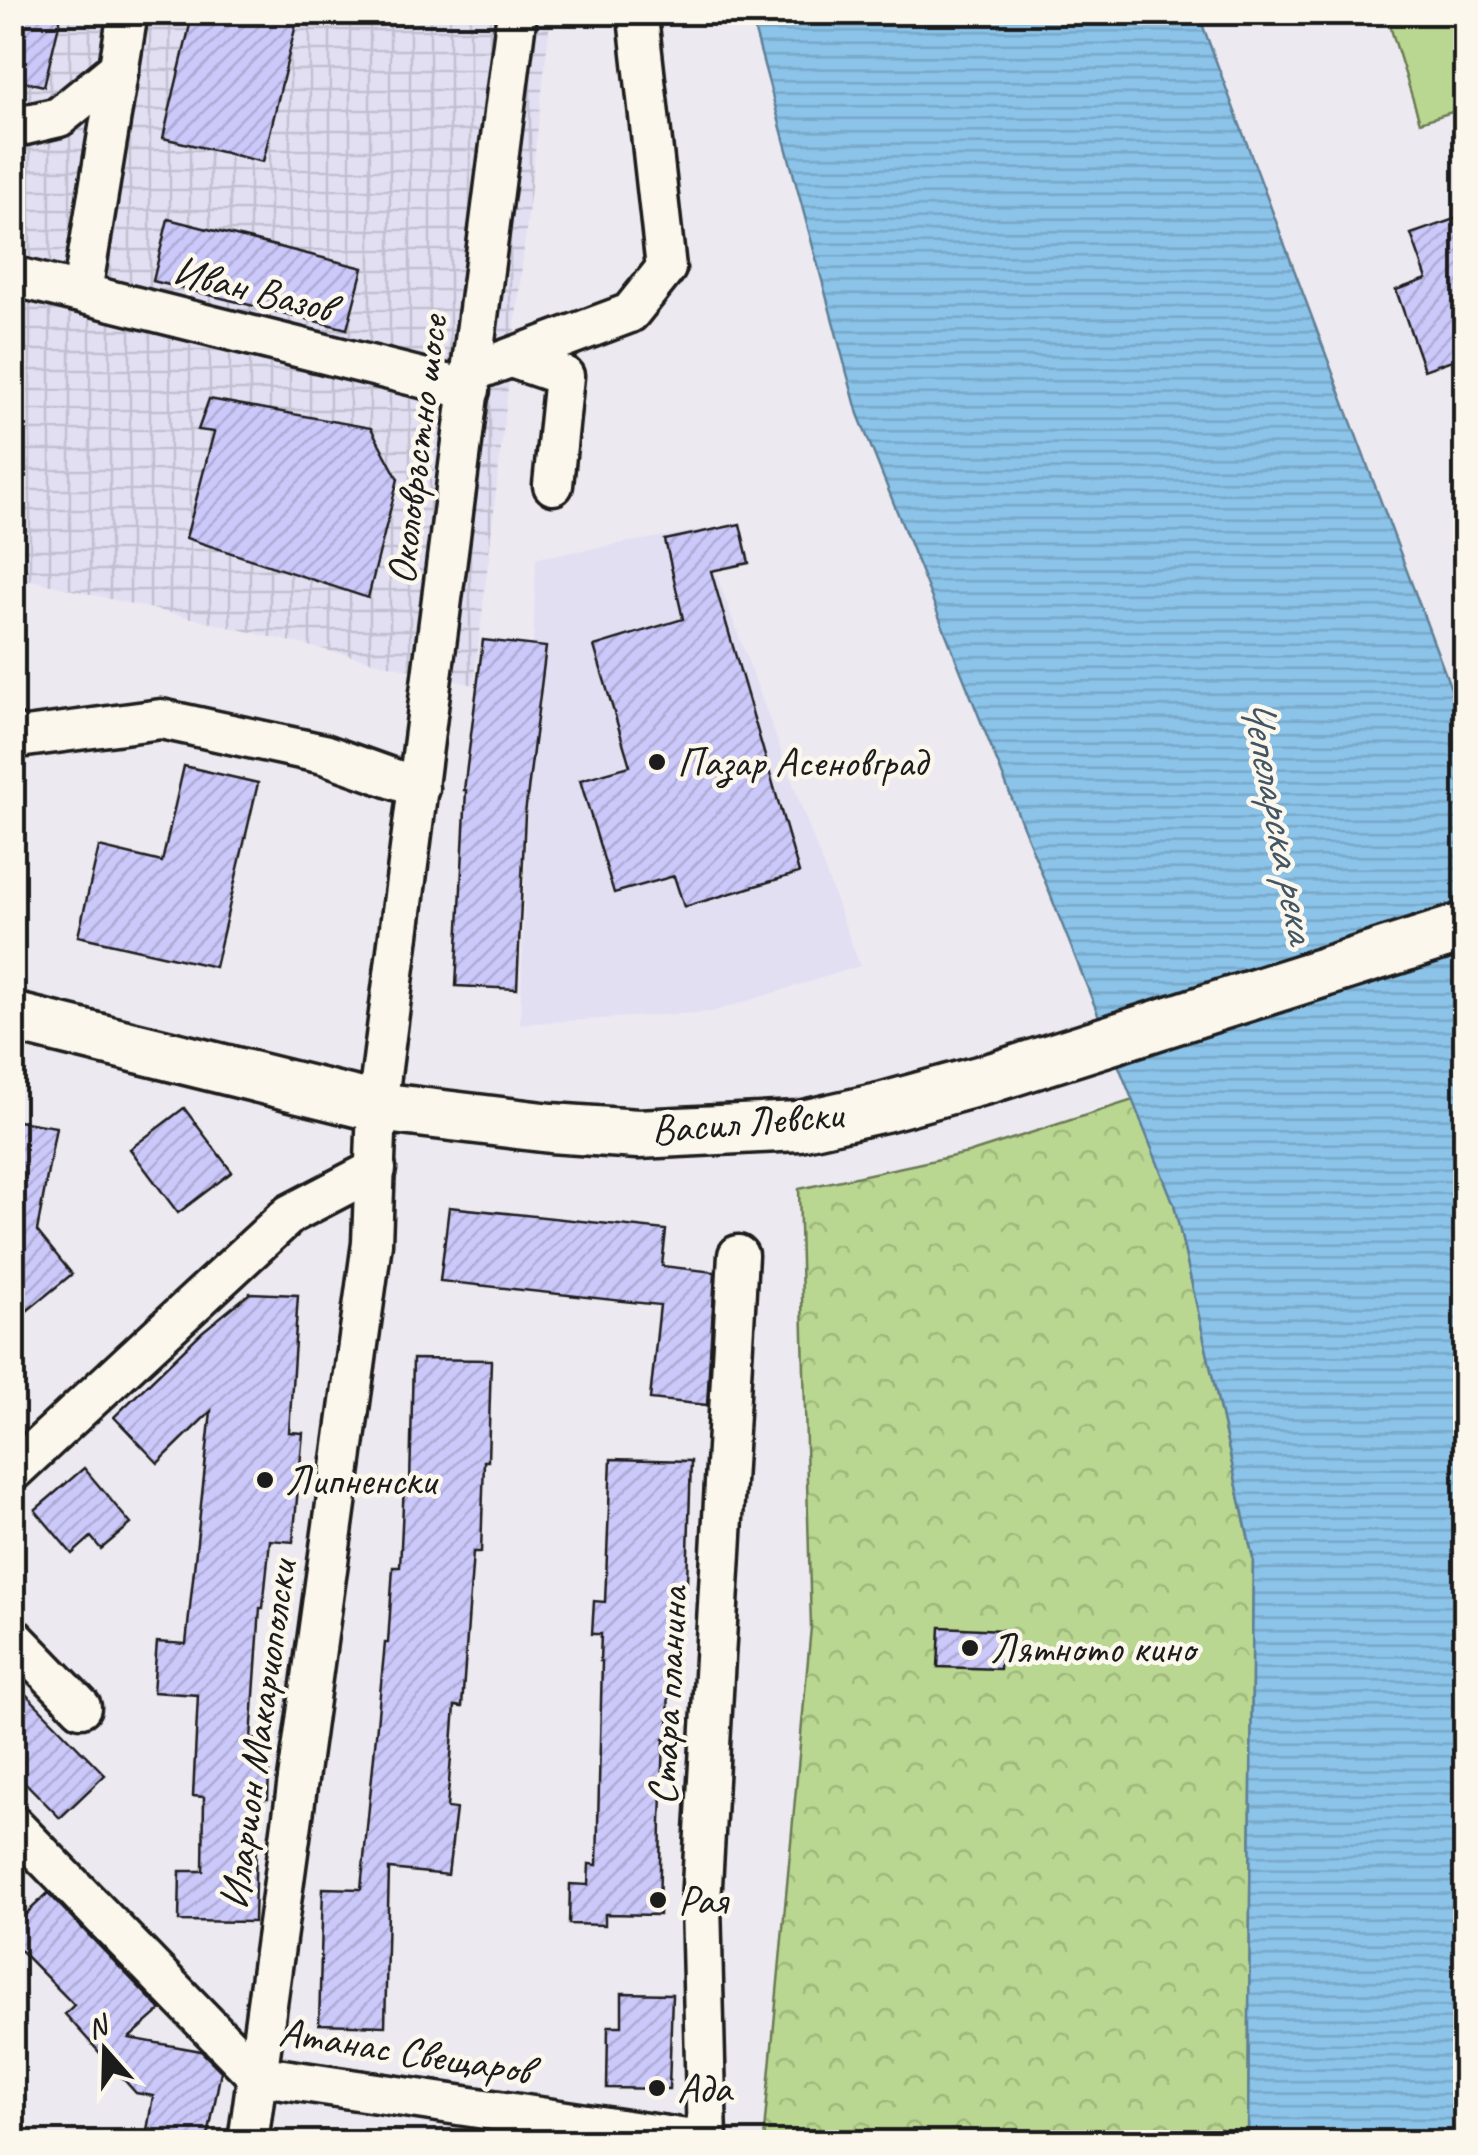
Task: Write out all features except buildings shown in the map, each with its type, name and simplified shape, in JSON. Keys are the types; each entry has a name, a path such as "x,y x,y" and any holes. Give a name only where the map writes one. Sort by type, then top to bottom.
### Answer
{"main road":[{"name":"Васил Левски","path":"12,1017 377,1107 638,1134 799,1126 884,1108 994,1077 1466,927"}],"street":[{"path":"82,292 128,12"},
{"name":"Околовръстно шосе","path":"377,1107 517,12"},
{"path":"471,381 511,358 630,313 666,268 638,17"},
{"path":"12,128 59,117 118,68"},
{"name":"Иван Вазов","path":"12,276 471,381"},
{"path":"511,358 564,376 553,484"},
{"path":"12,734 26,737 161,719 324,754 420,788"},
{"name":"Иларион Макариополски","path":"248,2142 372,1243 377,1107"},
{"path":"12,1472 290,1214 376,1170"},
{"name":"Стара планина","path":"707,2142 701,1903 738,1255"},
{"path":"12,1636 81,1707"},
{"name":"Атанас Свещаров","path":"12,1824 256,2075 707,2142"}],"shaded area":[{"path":"13,13 551,13 474,685 13,576"},
{"name":"Пазар Асеновград","path":"700,530 860,966 712,1012 520,1024 536,558"}],"green space":[{"path":"1386,13 1465,13 1465,108 1420,122"},
{"path":"1133,1100 1174,1204 1253,1558 1248,2142 766,2142 811,1627 799,1189 968,1153"}],"water":[{"name":"Чепеларска река","path":"750,13 1198,13 1465,726 1465,2142 1248,2142 1253,1558 1174,1204 858,414"}],"place":[{"name":"Пазар Асеновград","path":"657,762"},
{"name":"Липненски","path":"265,1480"},
{"name":"Лятното кино","path":"970,1648"},
{"name":"Рая","path":"658,1900"},
{"name":"Ада","path":"657,2088"}]}
